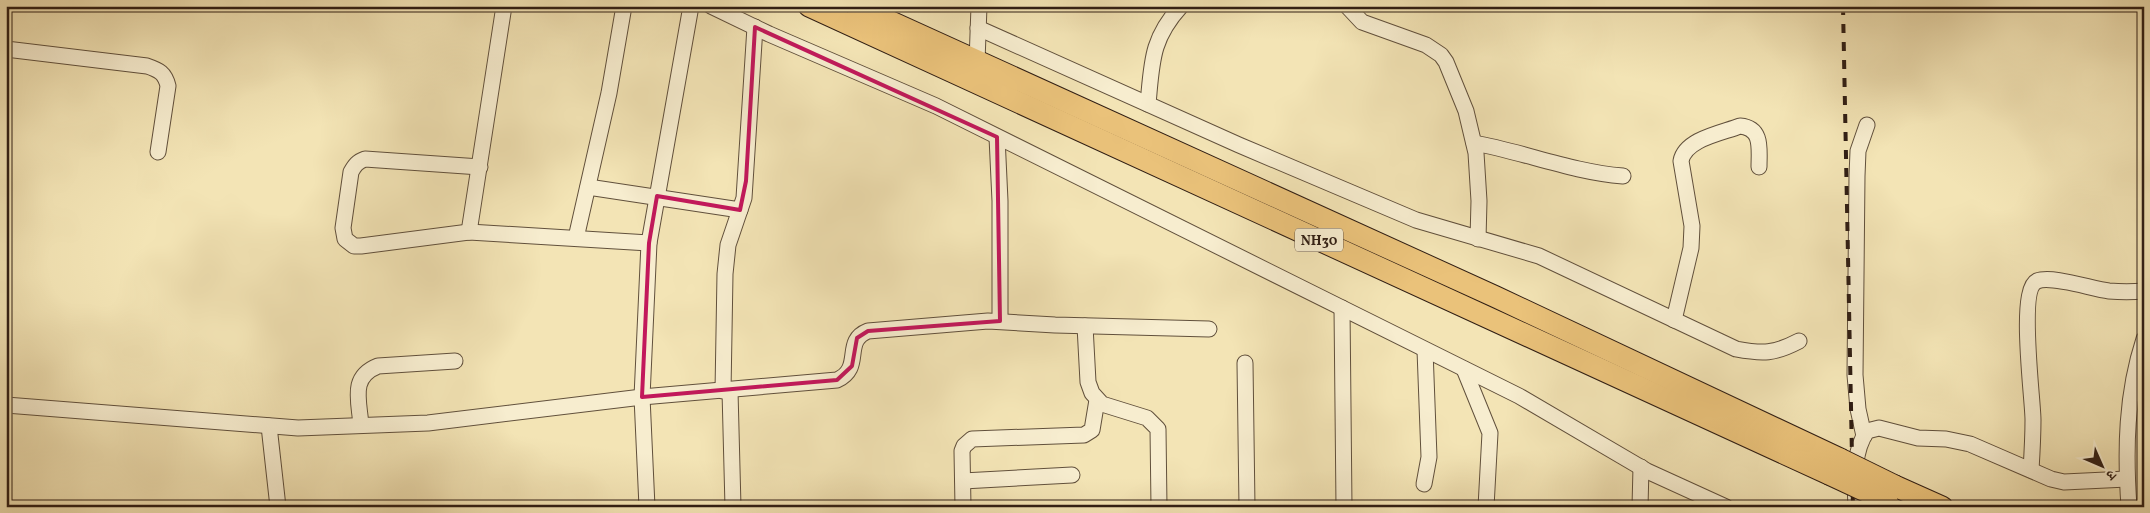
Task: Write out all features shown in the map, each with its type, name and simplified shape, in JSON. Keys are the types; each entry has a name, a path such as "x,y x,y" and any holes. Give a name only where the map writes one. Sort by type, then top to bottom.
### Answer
{"highway":[{"name":"NH30","path":"808,6 1834,467"},
{"name":"NH30","path":"856,6 1496,297 1894,498 1942,507"}],"street":[{"path":"469,232 504,6"},
{"path":"576,238 609,92 624,6"},
{"path":"647,507 642,397 649,243 692,6"},
{"path":"711,6 755,28 936,106 1519,396 1642,467 1726,507"},
{"path":"977,62 979,6"},
{"path":"1148,104 1155,45 1159,34 1180,6"},
{"path":"1347,6 1362,22 1372,27 1402,35 1440,55 1454,79 1474,143 1479,175 1478,239"},
{"path":"733,507 727,391 725,274 728,245 740,210 746,180 748,99 755,28"},
{"path":"978,28 1416,220 1538,256 1736,349 1761,354 1785,348 1799,341"},
{"path":"6,49 147,66 158,70 166,77 168,86 158,152"},
{"path":"1864,436 1858,409 1855,375 1858,152 1867,124"},
{"path":"1674,320 1690,248 1692,226 1681,161 1682,154 1691,145 1740,126 1746,126 1751,128 1759,139 1759,167"},
{"path":"997,137 1000,201 1000,321"},
{"path":"1474,143 1520,153 1582,171 1623,176"},
{"path":"480,167 365,159 360,161 351,172 343,228 345,239 348,243 361,246 469,232 649,243"},
{"path":"588,187 740,210"},
{"path":"2031,470 2033,420 2027,325 2029,298 2034,283 2053,280 2110,291 2144,291"},
{"path":"1342,308 1344,507"},
{"path":"6,405 298,428 428,423 642,397 837,380 843,377 852,366 854,343 857,338 868,331 1000,321 1085,326 1210,329"},
{"path":"1085,326 1088,382 1092,393 1097,400 1147,418 1158,429 1159,507"},
{"path":"2129,507 2126,448 2135,366 2144,339"},
{"path":"1424,484 1428,457 1425,350"},
{"path":"361,425 359,383 367,371 378,366 456,361"},
{"path":"1245,363 1247,507"},
{"path":"1464,369 1490,433 1486,507"},
{"path":"963,507 962,451 966,443 972,439 1084,435 1092,430 1097,400"},
{"path":"269,426 278,507"},
{"path":"1856,507 1855,466 1864,436 1872,428 1918,438 1970,444 2064,482 2127,479"},
{"path":"1640,507 1642,467"},
{"path":"963,481 1072,475"}],"highlighted area":[{"path":"755,27 997,137 1000,321 868,331 857,338 852,366 837,380 642,397 649,243 657,196 740,210 746,181"}],"railway":[{"path":"1843,6 1853,507"}]}
